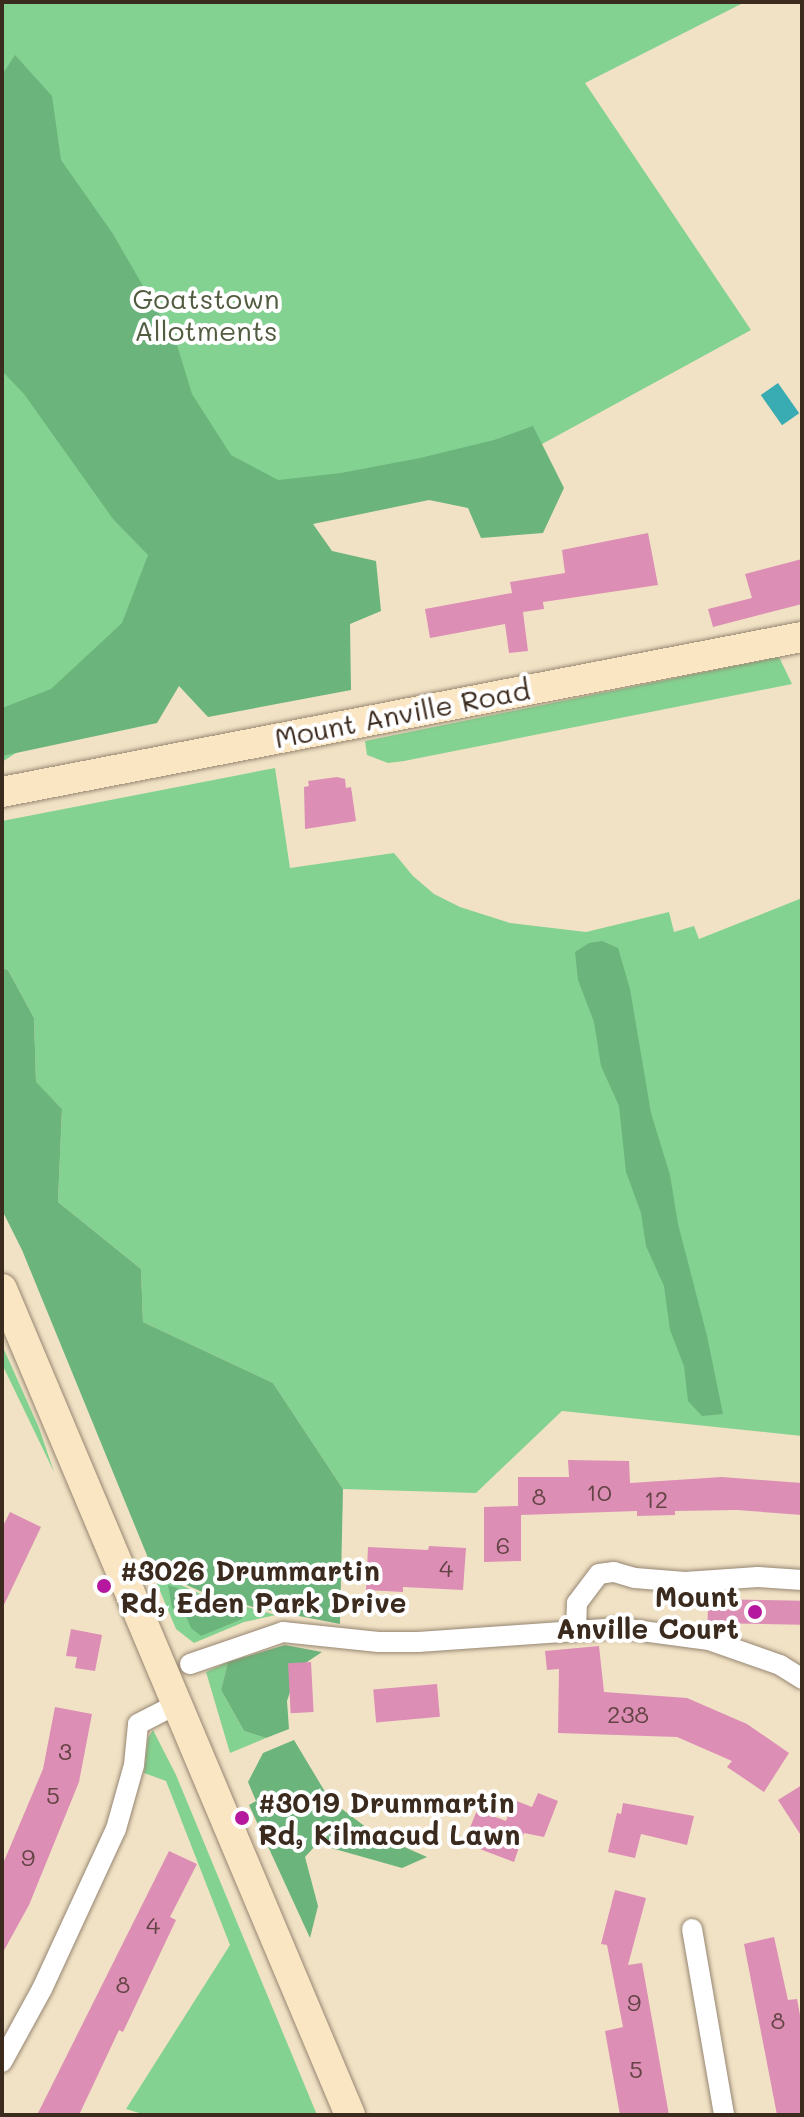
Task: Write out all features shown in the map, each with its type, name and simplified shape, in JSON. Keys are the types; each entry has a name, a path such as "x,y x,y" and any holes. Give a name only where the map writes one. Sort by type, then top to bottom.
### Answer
{"main road":[{"name":"Mount Anville Road","path":"2,792 802,637"},
{"path":"2,1289 177,1669 177,1704 350,2115"}],"street":[{"path":"576,1630 577,1603 599,1574 614,1572 635,1578 685,1582 758,1577 802,1580"},
{"path":"177,1669 255,1639 283,1632 378,1642 418,1642 576,1630 659,1631 709,1640 780,1665 802,1679"},
{"path":"2,2062 42,1989 116,1829 134,1765 138,1724 177,1704"},
{"path":"692,1929 724,2115"}],"green space":[{"name":"Goatstown Allotments","path":"2,2 745,2 585,83 751,330 533,449 260,511 131,678 2,762"},
{"path":"15,55 52,96 61,160 113,234 177,345 192,394 231,455 278,480 341,473 420,458 494,440 533,426 564,488 543,533 481,538 468,508 429,500 313,524 332,551 376,561 381,611 350,624 351,690 208,717 179,686 157,723 2,756 2,708 51,689 122,623 148,555 113,519 24,394 2,371 2,75"},
{"path":"779,657 792,684 404,761 388,763 367,755 365,741"},
{"path":"275,768 290,868 394,853 413,876 434,894 460,907 510,923 586,932 669,912 674,932 694,926 699,939 802,898 802,1436 562,1411 476,1493 343,1489 273,1383 143,1322 141,1269 58,1202 62,1109 36,1083 34,1018 8,970 2,968 2,821"},
{"path":"602,941 618,948 630,989 651,1113 670,1175 678,1224 707,1336 723,1414 702,1416 688,1401 684,1366 670,1330 664,1286 646,1246 641,1213 626,1172 619,1106 601,1066 594,1022 578,980 575,952 589,943"},
{"path":"2,968 8,970 34,1018 36,1082 62,1109 58,1202 141,1269 143,1322 273,1383 343,1489 340,1624 253,1607 200,1591 153,1570 22,1250 2,1210"},
{"path":"2,1345 39,1428 54,1472 2,1364"},
{"path":"152,1572 203,1595 276,1615 244,1622 194,1643 176,1629"},
{"path":"168,1585 244,1610 242,1619 201,1636 191,1628 185,1614 172,1608"},
{"path":"285,1645 322,1652 298,1668 287,1701 289,1729 266,1738 244,1731 221,1690 228,1662"},
{"path":"228,1662 221,1690 244,1731 266,1738 230,1753 206,1672"},
{"path":"153,1730 176,1775 317,2115 146,2115 126,2109 230,1945 166,1781 144,1773 148,1738"},
{"path":"294,1740 330,1800 375,1834 427,1857 402,1868 317,1844 305,1857 318,1906 310,1938 249,1805 256,1801 248,1782 263,1753"}],"water":[{"path":"778,383 799,413 782,425 761,395"}],"building":[{"path":"648,533 658,585 543,602 544,609 523,612 528,651 509,653 505,624 430,638 425,609 512,593 510,582 565,573 562,550"},
{"path":"802,559 802,604 713,627 708,609 752,598 745,574"},
{"path":"337,777 345,779 346,788 351,787 356,821 305,829 304,787 309,786 308,781"},
{"path":"568,1460 629,1461 630,1483 722,1477 802,1483 802,1515 737,1510 675,1511 675,1515 637,1516 637,1511 521,1515 521,1561 484,1562 484,1507 518,1506 518,1477 569,1477"},
{"path":"10,1512 41,1527 2,1609 2,1528"},
{"path":"429,1546 466,1548 463,1590 403,1587 403,1592 366,1590 368,1547 428,1550"},
{"name":"Mount Anville Court","path":"708,1599 802,1601 802,1625 708,1623"},
{"path":"71,1629 102,1635 95,1671 75,1668 77,1657 66,1656"},
{"path":"599,1646 604,1692 687,1698 747,1724 789,1753 764,1792 727,1767 732,1761 677,1737 558,1733 559,1669 547,1670 545,1651"},
{"path":"311,1662 314,1712 291,1713 288,1663"},
{"path":"437,1684 440,1717 376,1722 373,1690"},
{"path":"55,1707 92,1714 79,1782 29,1905 2,1954 2,1866 43,1769"},
{"path":"802,1785 802,1837 778,1800"},
{"path":"538,1793 558,1801 544,1837 524,1833 514,1862 464,1843 477,1810 506,1821 514,1800 532,1807"},
{"path":"623,1803 694,1816 687,1845 641,1834 635,1858 608,1852 617,1813 621,1814"},
{"path":"169,1851 197,1864 170,1917 176,1920 123,2032 119,2030 79,2115 37,2115"},
{"path":"615,1890 646,1898 628,1965 642,1963 669,2115 620,2115 605,2031 623,2027 607,1945 601,1944"},
{"path":"774,1937 788,2000 797,1999 802,2026 802,2115 777,2115 744,1944"}],"place":[{"name":"#3026 Drummartin Rd, Eden Park Drive","path":"104,1586"},
{"name":"Mount Anville Court","path":"755,1612"},
{"name":"#3019 Drummartin Rd, Kilmacud Lawn","path":"242,1818"}]}
